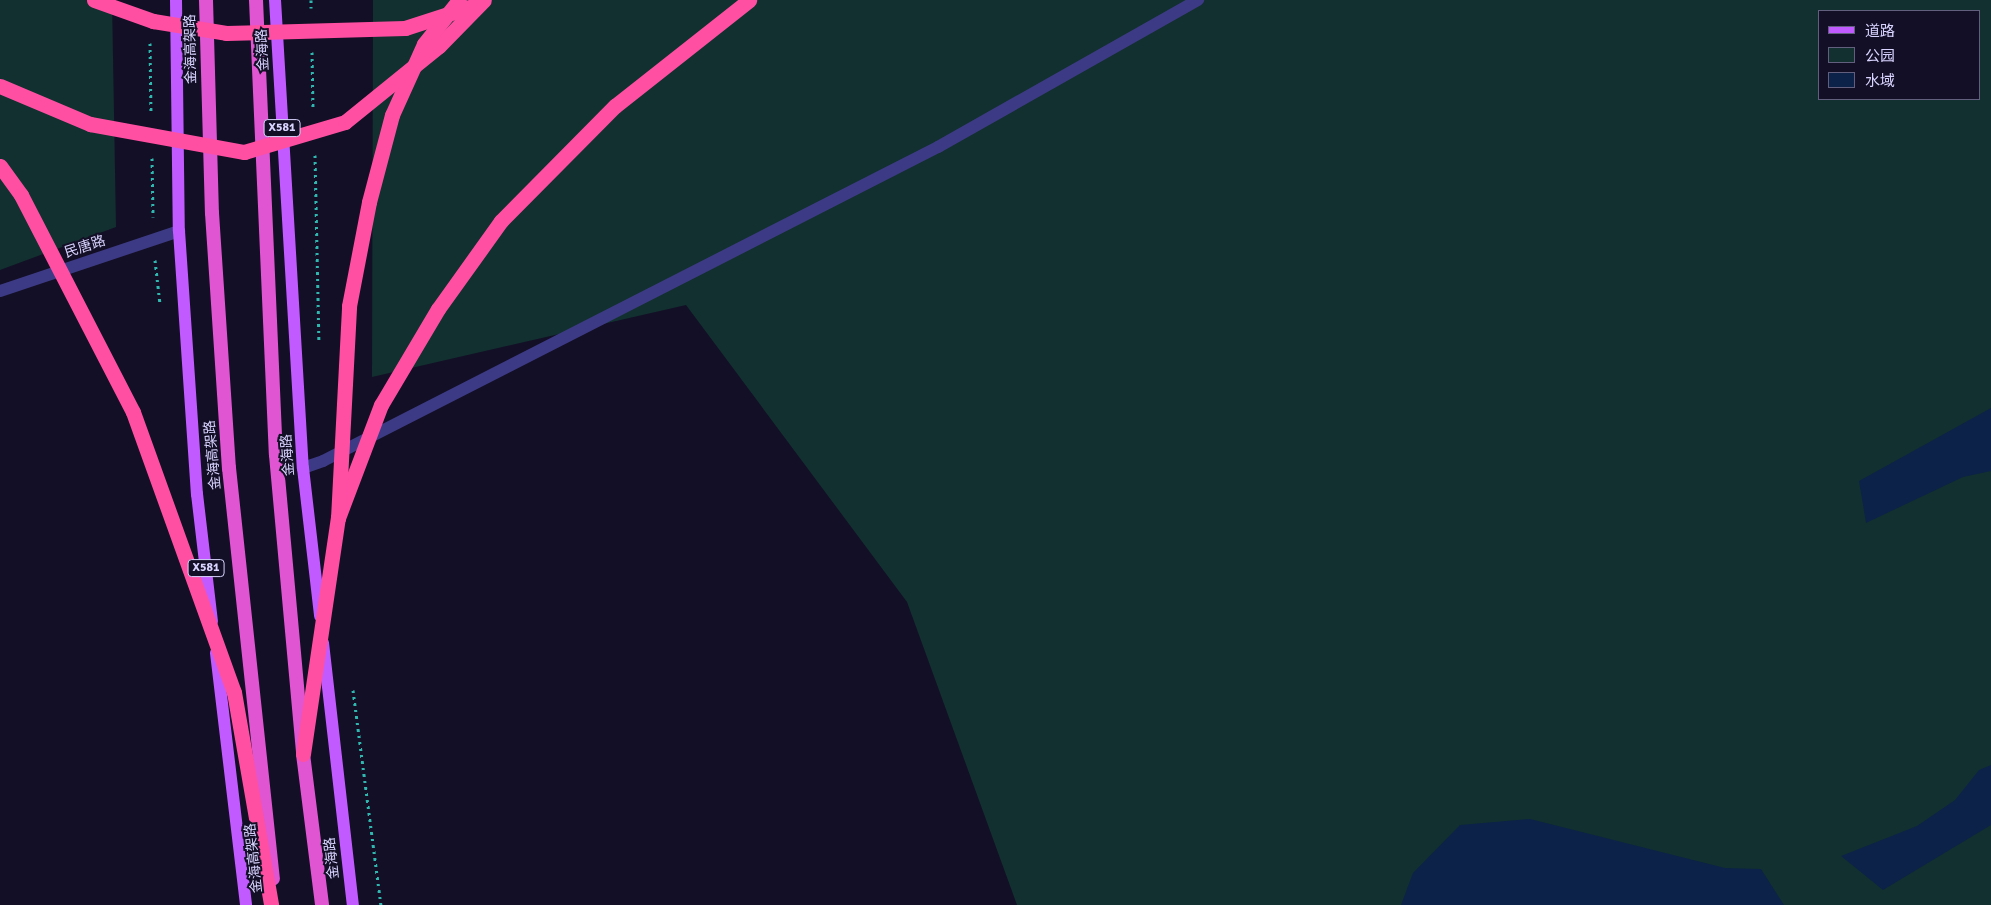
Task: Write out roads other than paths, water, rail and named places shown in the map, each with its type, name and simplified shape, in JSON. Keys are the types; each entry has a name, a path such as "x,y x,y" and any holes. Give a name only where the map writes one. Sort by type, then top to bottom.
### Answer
{"highway":[{"path":"94,0 153,21 226,33 405,28 490,0"},
{"name":"金海高架路","path":"206,0 212,213 229,468 276,905"},
{"path":"256,0 276,455 303,754 322,905"},
{"path":"303,754 338,518 349,306 369,202 392,115 424,44 459,0"},
{"path":"0,86 90,124 244,152 345,122 439,46 484,0"},
{"path":"338,518 380,405 438,309 500,220 615,106 749,0"},
{"path":"0,166 21,195 133,412 234,692 271,905"},
{"path":"0,181 21,195"}],"main road":[{"name":"X581","path":"176,0 179,231 197,494 246,905"},
{"name":"金海路","path":"275,0 303,468 353,905"}],"street":[{"path":"303,468 323,462 938,147 1198,0"},
{"name":"民唐路","path":"0,291 179,231"}],"water":[{"path":"1991,408 1991,471 1963,477 1866,523 1859,481"},
{"path":"1991,765 1991,825 1883,890 1841,856 1917,826 1955,800 1979,770"},
{"path":"1530,819 1725,868 1761,869 1784,905 1401,905 1413,873 1460,825"}]}
